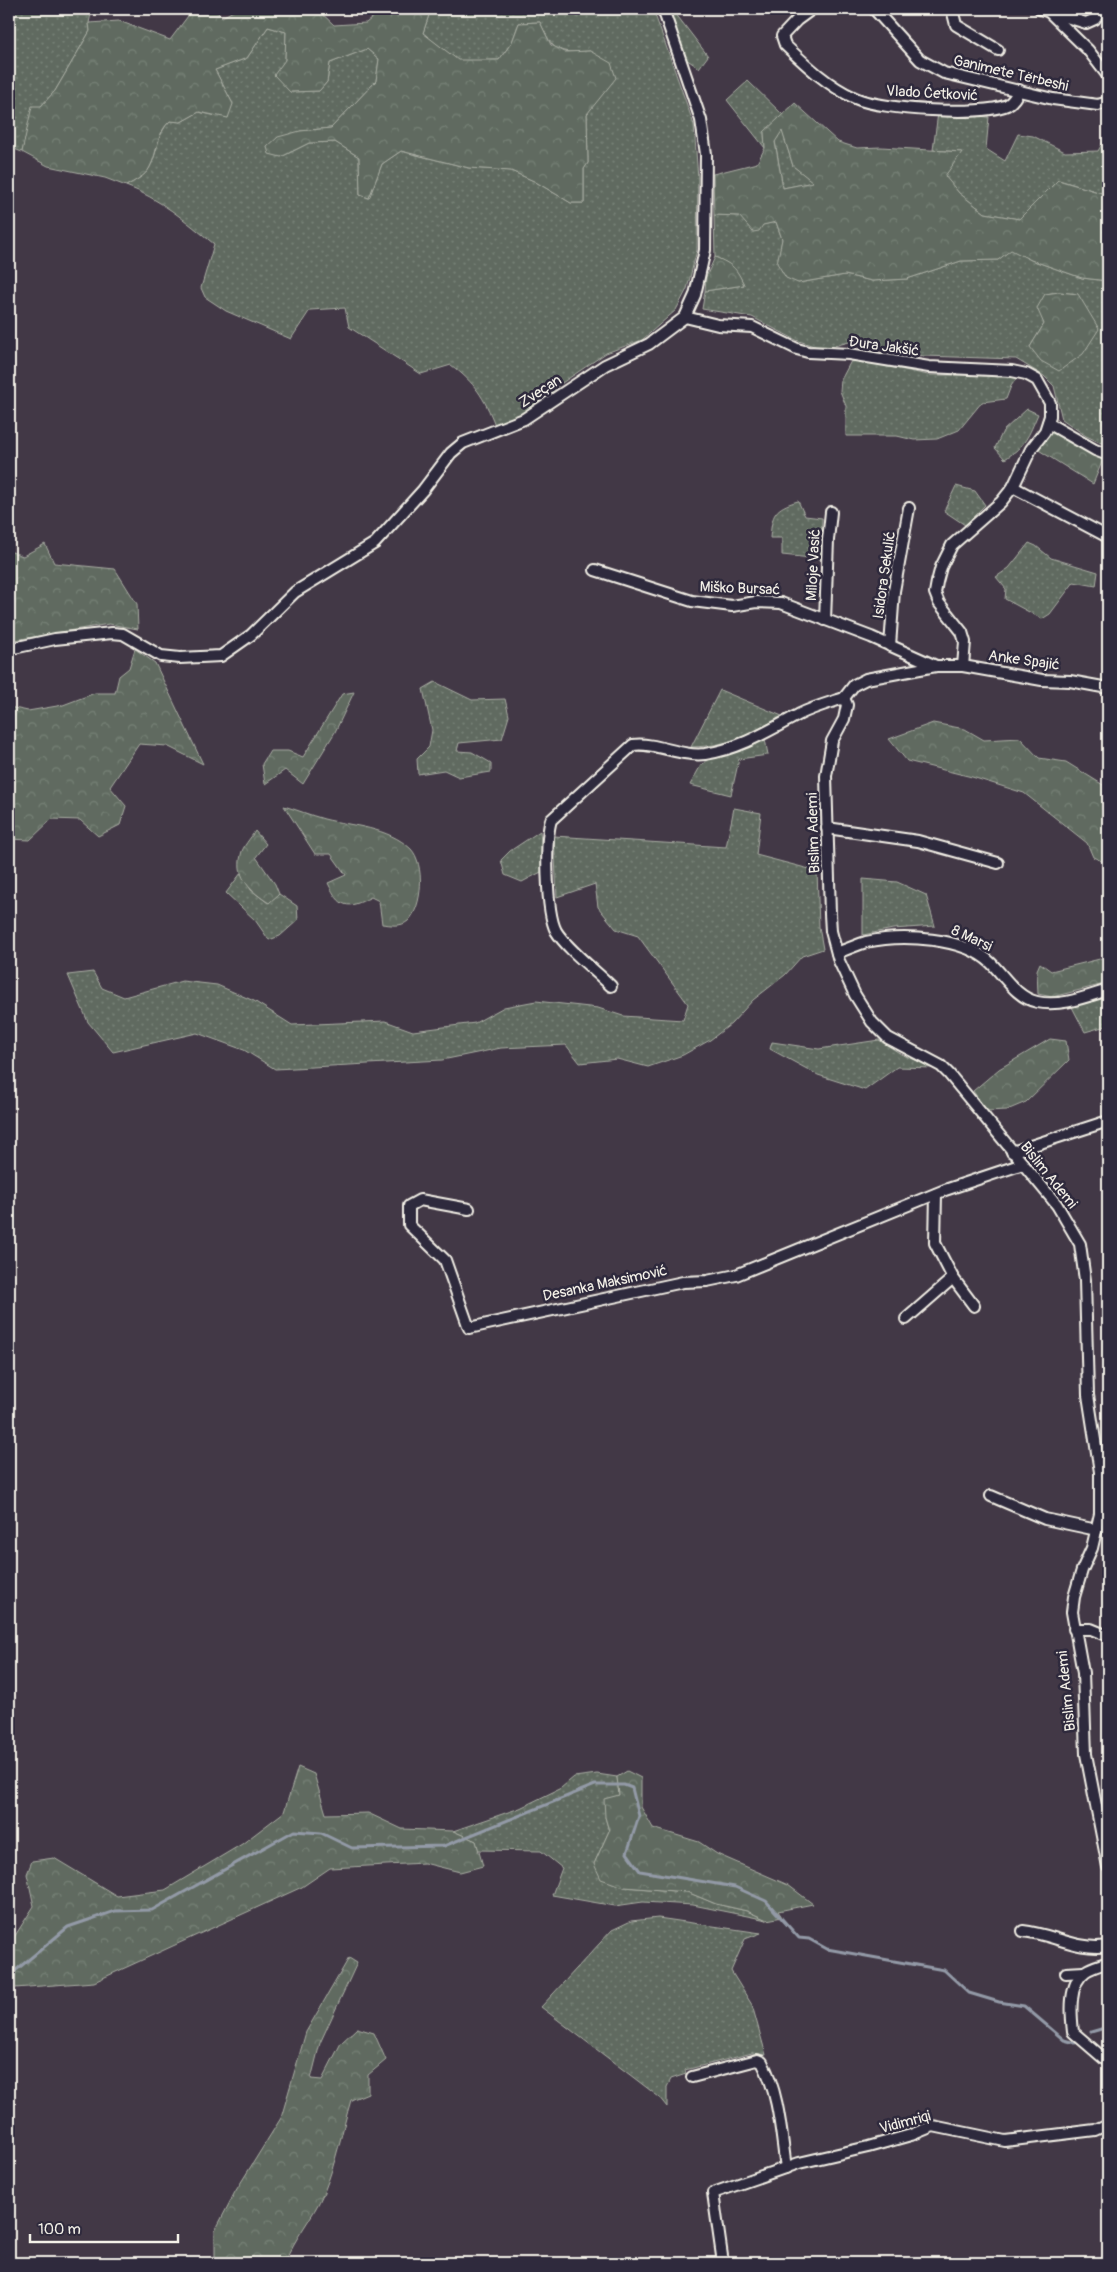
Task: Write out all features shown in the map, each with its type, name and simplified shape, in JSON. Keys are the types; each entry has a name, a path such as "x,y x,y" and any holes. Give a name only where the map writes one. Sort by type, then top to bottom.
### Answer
{"street":[{"name":"Zveçan","path":"9,649 55,639 112,633 123,634 161,656 206,658 226,653 251,635 295,592 375,543 423,490 451,453 463,443 524,419 605,366 649,344 685,316 695,295 705,250 706,154 701,120 663,9"},
{"name":"Vlado Ćetković","path":"812,9 797,20 782,36 785,45 835,87 867,103 900,108 990,110 1011,103 1019,90"},
{"name":"Ganimete Tërbeshi","path":"874,9 910,51 930,67 952,76 1081,103 1098,105 1108,102"},
{"path":"952,9 956,25 998,50"},
{"path":"1040,9 1086,23 1095,20 1101,9"},
{"path":"1050,13 1088,50 1108,76"},
{"name":"Ðura Jakšić","path":"685,316 709,324 752,327 797,349 808,352 849,354 929,367 1012,371 1026,374 1037,380 1050,403 1048,423"},
{"path":"963,666 965,642 962,632 939,604 935,593 941,567 952,545 963,534 985,518 1013,487 1021,466 1048,423 1095,450 1108,455"},
{"path":"1013,487 1108,537"},
{"name":"Isidora Sekulić","path":"890,646 894,591 909,508"},
{"name":"Miloje Vasić","path":"825,620 831,512"},
{"name":"Miško Bursać","path":"594,570 692,601 732,606 756,602 781,603 936,666"},
{"path":"611,986 556,931 551,910 548,870 547,832 551,820 633,745 646,743 703,754 732,747 757,737 802,714 844,698 854,686 866,679 936,666"},
{"name":"Anke Spajić","path":"936,666 963,666 1042,680 1070,681 1108,688"},
{"name":"Bislim Ademi","path":"844,698 847,705 844,719 832,741 827,768 830,914 831,931 855,995 872,1022 900,1046 941,1066 1057,1205 1080,1244 1085,1280 1088,1395 1100,1472 1100,1514 1097,1530 1074,1597 1072,1612 1083,1673 1086,1754 1108,1867"},
{"path":"828,828 918,841 998,864"},
{"name":"8 Marsi","path":"838,953 867,942 936,939 973,952 989,962 1019,992 1036,1002 1052,1004 1075,1001 1108,990"},
{"path":"1012,1152 1108,1121"},
{"name":"Desanka Maksimović","path":"469,1209 420,1200 409,1206 409,1225 445,1260 468,1328 683,1282 707,1281 736,1275 936,1194 1023,1164"},
{"path":"936,1194 935,1243 953,1278 974,1306"},
{"path":"906,1319 953,1278"},
{"path":"991,1496 1045,1519 1097,1530"},
{"path":"1074,1629 1091,1630 1108,1636"},
{"path":"1023,1931 1048,1934 1087,1948 1108,1946"},
{"path":"1066,1973 1084,1972 1108,1962"},
{"path":"1084,1972 1076,1984 1070,2007 1073,2032 1108,2062"},
{"path":"692,2077 757,2060 762,2062 768,2072 778,2113 786,2168"},
{"name":"Vidimriqi","path":"723,2263 712,2193 786,2168 911,2135 934,2126 1004,2141 1095,2130 1108,2124"}],"green space":[{"path":"9,9 92,9 89,23 90,31 55,91 41,106 26,136 22,152 9,147"},
{"path":"214,9 222,17 237,9 317,9 334,25 366,23 383,9 431,9 423,33 458,60 499,60 512,42 519,23 540,22 551,45 565,52 590,51 611,63 616,78 587,114 588,163 584,169 584,203 571,203 534,181 511,171 469,168 401,151 382,164 369,198 360,195 359,157 335,142 309,143 281,157 269,154 267,147 278,137 300,131 331,128 376,81 379,59 367,49 330,63 327,82 319,91 290,92 274,75 285,60 286,32 268,27 247,58 215,70 233,104 228,118 199,112 181,122 170,121 162,131 153,161 146,173 126,186 105,178 48,166 22,152 32,106 41,106 55,91 90,31 89,23 119,21 170,40 191,12"},
{"path":"431,9 653,9 694,125 698,178 697,250 687,289 676,310 642,340 606,353 559,385 530,411 495,425 478,391 451,365 421,374 349,327 345,308 310,310 291,339 226,311 205,297 201,288 214,244 161,204 126,186 146,173 153,161 160,137 170,121 181,122 199,112 216,116 233,104 215,70 247,58 268,27 286,32 285,61 290,92 319,91 327,82 330,63 367,49 379,59 376,81 331,128 300,131 281,157 309,143 335,142 359,157 360,195 369,198 382,164 401,151 469,168 511,171 534,181 571,203 584,203 584,169 588,163 587,114 599,97 590,51 563,51 558,49 549,40 540,22 519,23 512,42 499,60 458,61 423,33"},
{"path":"667,9 672,9 708,56 699,68 686,59"},
{"path":"748,81 783,115 764,132 765,148 727,100"},
{"path":"795,103 838,142 857,148 881,147 962,152 945,176 959,193 985,213 1019,219 1058,180 1108,195 1108,281 1082,278 1031,260 1011,250 998,260 961,261 907,279 872,281 845,275 798,283 786,278 777,263 782,239 776,222 763,225 759,231 753,232 739,216 714,215 713,174 757,163 765,148 764,132","holes":["782,131 793,166 813,182 783,188 775,142"]},
{"path":"938,113 989,117 986,149 1005,161 1018,134 1033,136 1065,152 1098,151 1106,137 1108,138 1108,195 1059,180 1019,219 985,213 959,193 944,176 961,152 933,150"},
{"path":"782,130 793,166 814,182 783,188 775,141"},
{"path":"714,215 739,216 762,225 776,222 782,239 778,263 798,283 845,275 872,281 907,279 961,261 998,260 1011,249 1031,260 1082,278 1108,281 1108,446 1086,436 1062,419 1054,386 1044,376 1016,359 924,356 849,342 823,349 796,340 752,317 702,309 705,291 744,285 733,268 715,257","holes":["1059,292 1078,294 1030,347 1044,324 1045,294"]},
{"path":"715,257 733,267 744,285 705,291 706,277"},
{"path":"1059,292 1078,294 1099,329 1083,354 1059,371 1041,361 1030,347 1044,324 1037,308 1045,294"},
{"path":"851,361 867,362 928,375 1019,375 1011,386 1006,399 982,402 959,430 937,439 914,440 897,436 846,436 846,406 840,391 841,380"},
{"path":"1027,409 1038,414 1035,422 1022,445 1005,459 995,448 1003,431"},
{"path":"1050,431 1104,457 1093,484 1037,449"},
{"path":"956,486 975,491 985,505 965,525 944,511"},
{"path":"798,501 805,516 822,518 821,559 782,555 782,538 770,538 773,518 779,509"},
{"path":"1029,543 1051,558 1098,572 1096,586 1074,582 1050,614 1042,619 1005,599 1006,589 996,577 1009,568"},
{"path":"45,544 54,563 115,569 137,604 138,629 109,624 9,641 9,551 23,556"},
{"path":"135,649 155,663 203,764 167,746 139,744 110,787 126,806 120,825 98,836 80,820 52,819 30,840 9,839 9,707 28,711 63,705 95,693 115,693 119,676 129,668"},
{"path":"435,682 472,700 505,699 509,716 502,739 459,743 457,751 472,752 491,763 491,772 459,777 444,770 418,774 417,759 429,747 432,730 423,689"},
{"path":"720,690 782,716 759,729 728,742 691,747"},
{"path":"354,692 335,732 303,784 285,770 265,784 262,764 270,751 288,751 303,757 342,694"},
{"path":"933,723 965,729 984,740 1020,738 1039,758 1066,762 1108,788 1108,864 1093,857 1087,843 1024,793 972,777 907,761 889,739"},
{"path":"765,739 768,755 739,759 731,795 690,785 701,765 710,759"},
{"path":"284,806 324,819 381,832 392,836 411,849 419,865 420,885 417,906 408,921 399,925 382,924 379,901 371,897 350,905 336,898 328,883 346,875 331,854 315,854"},
{"path":"734,808 761,813 756,855 817,871 819,927 823,949 802,956 785,975 753,1000 731,1024 710,1040 683,1055 648,1067 617,1059 580,1063 566,1045 501,1048 442,1060 275,1069 244,1050 197,1033 113,1052 88,1022 68,975 93,972 102,988 124,997 182,981 217,985 254,1001 292,1025 385,1021 413,1031 475,1023 504,1007 536,1001 598,1008 623,1016 683,1020 688,1004 638,936 616,929 598,907 595,884 557,897 554,836 726,847"},
{"path":"255,831 266,844 256,857 275,884 279,894 269,903 246,884 240,871 242,852"},
{"path":"540,831 543,871 522,882 505,875 501,860 510,851"},
{"path":"241,873 251,890 268,903 279,894 297,906 298,920 280,936 269,940 255,920 226,893"},
{"path":"863,879 897,882 926,895 935,926 893,929 863,935"},
{"path":"1108,957 1108,983 1052,997 1038,994 1037,970 1040,963 1051,971"},
{"path":"1108,996 1108,1022 1106,1026 1085,1032 1072,1007"},
{"path":"1050,1039 1066,1041 1069,1060 1026,1102 1007,1110 987,1111 973,1091 999,1069"},
{"path":"879,1040 901,1054 934,1068 897,1067 865,1090 818,1075 770,1049 772,1042 819,1049"},
{"path":"298,1767 314,1774 326,1814 368,1813 402,1829 453,1831 476,1841 483,1866 460,1872 424,1863 330,1868 302,1887 94,1982 15,1988 9,1994 9,1945 34,1906 27,1874 32,1861 54,1858 117,1896 165,1890 242,1844 284,1812"},
{"path":"627,1771 641,1778 641,1807 653,1828 699,1842 717,1854 788,1885 813,1904 778,1911 782,1917 767,1920 747,1911 716,1904 687,1892 624,1887 601,1879 594,1864 609,1831 605,1817 604,1799 619,1795 617,1777"},
{"path":"597,1774 617,1777 619,1795 605,1817 609,1831 594,1864 624,1887 687,1892 716,1904 747,1911 767,1920 693,1905 643,1902 615,1906 552,1895 562,1868 541,1851 478,1850 476,1841 453,1831 520,1808 561,1788 574,1777"},
{"path":"658,1918 761,1933 745,1939 731,1971 752,2005 766,2055 752,2053 685,2070 686,2074 671,2079 667,2087 667,2107 659,2097 541,2007 612,1930 631,1921"},
{"path":"349,1958 357,1963 320,2043 311,2079 322,2080 341,2043 357,2028 374,2033 386,2060 368,2075 368,2093 351,2100 324,2192 315,2211 293,2245 285,2263 215,2263 215,2231 235,2192 281,2118 306,2032"}],"waterway":[{"path":"9,1976 68,1927 115,1911 152,1910 294,1831 321,1833 352,1848 444,1846 595,1785 624,1785 632,1788 639,1816 627,1853 640,1871 735,1887 766,1901 799,1938 809,1939 827,1949 944,1970 969,1993 999,2002 1024,2006 1064,2040 1075,2043"},
{"path":"1091,2032 1108,2027"}]}
